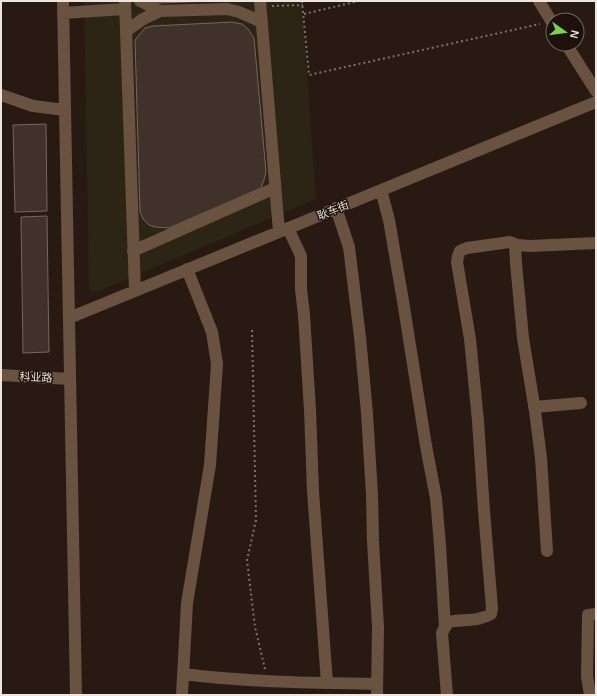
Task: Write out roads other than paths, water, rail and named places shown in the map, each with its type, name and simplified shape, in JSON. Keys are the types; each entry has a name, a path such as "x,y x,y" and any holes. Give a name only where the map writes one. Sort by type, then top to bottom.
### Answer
{"street":[{"path":"63,1 76,695"},
{"path":"140,1 160,11"},
{"path":"227,9 236,1"},
{"path":"539,1 546,12"},
{"path":"260,4 275,188 283,230 301,256 301,289 310,410 313,491 327,683"},
{"path":"63,14 125,5 134,291"},
{"path":"126,31 143,19 160,11 227,9 239,12 262,22"},
{"path":"571,52 596,91"},
{"path":"1,95 33,106 65,110"},
{"name":"耿车街","path":"69,318 596,102"},
{"path":"133,251 275,188"},
{"path":"381,190 389,220 404,301 426,446 436,498 445,627"},
{"path":"183,674 220,679 268,682 327,683 377,689 378,627 367,413 360,337 349,248 336,208"},
{"path":"447,695 442,633 445,627 449,622 485,618 491,614 492,608 477,406 470,339 457,262 458,256 460,250 467,248 510,242 530,246 596,243"},
{"path":"516,244 516,263 523,338 541,458 547,551"},
{"path":"182,695 187,604 210,465 217,364 212,332 187,269"},
{"name":"科业路","path":"1,375 70,378"},
{"path":"534,407 581,402"},
{"path":"590,695 587,676 588,615 596,614"}]}
